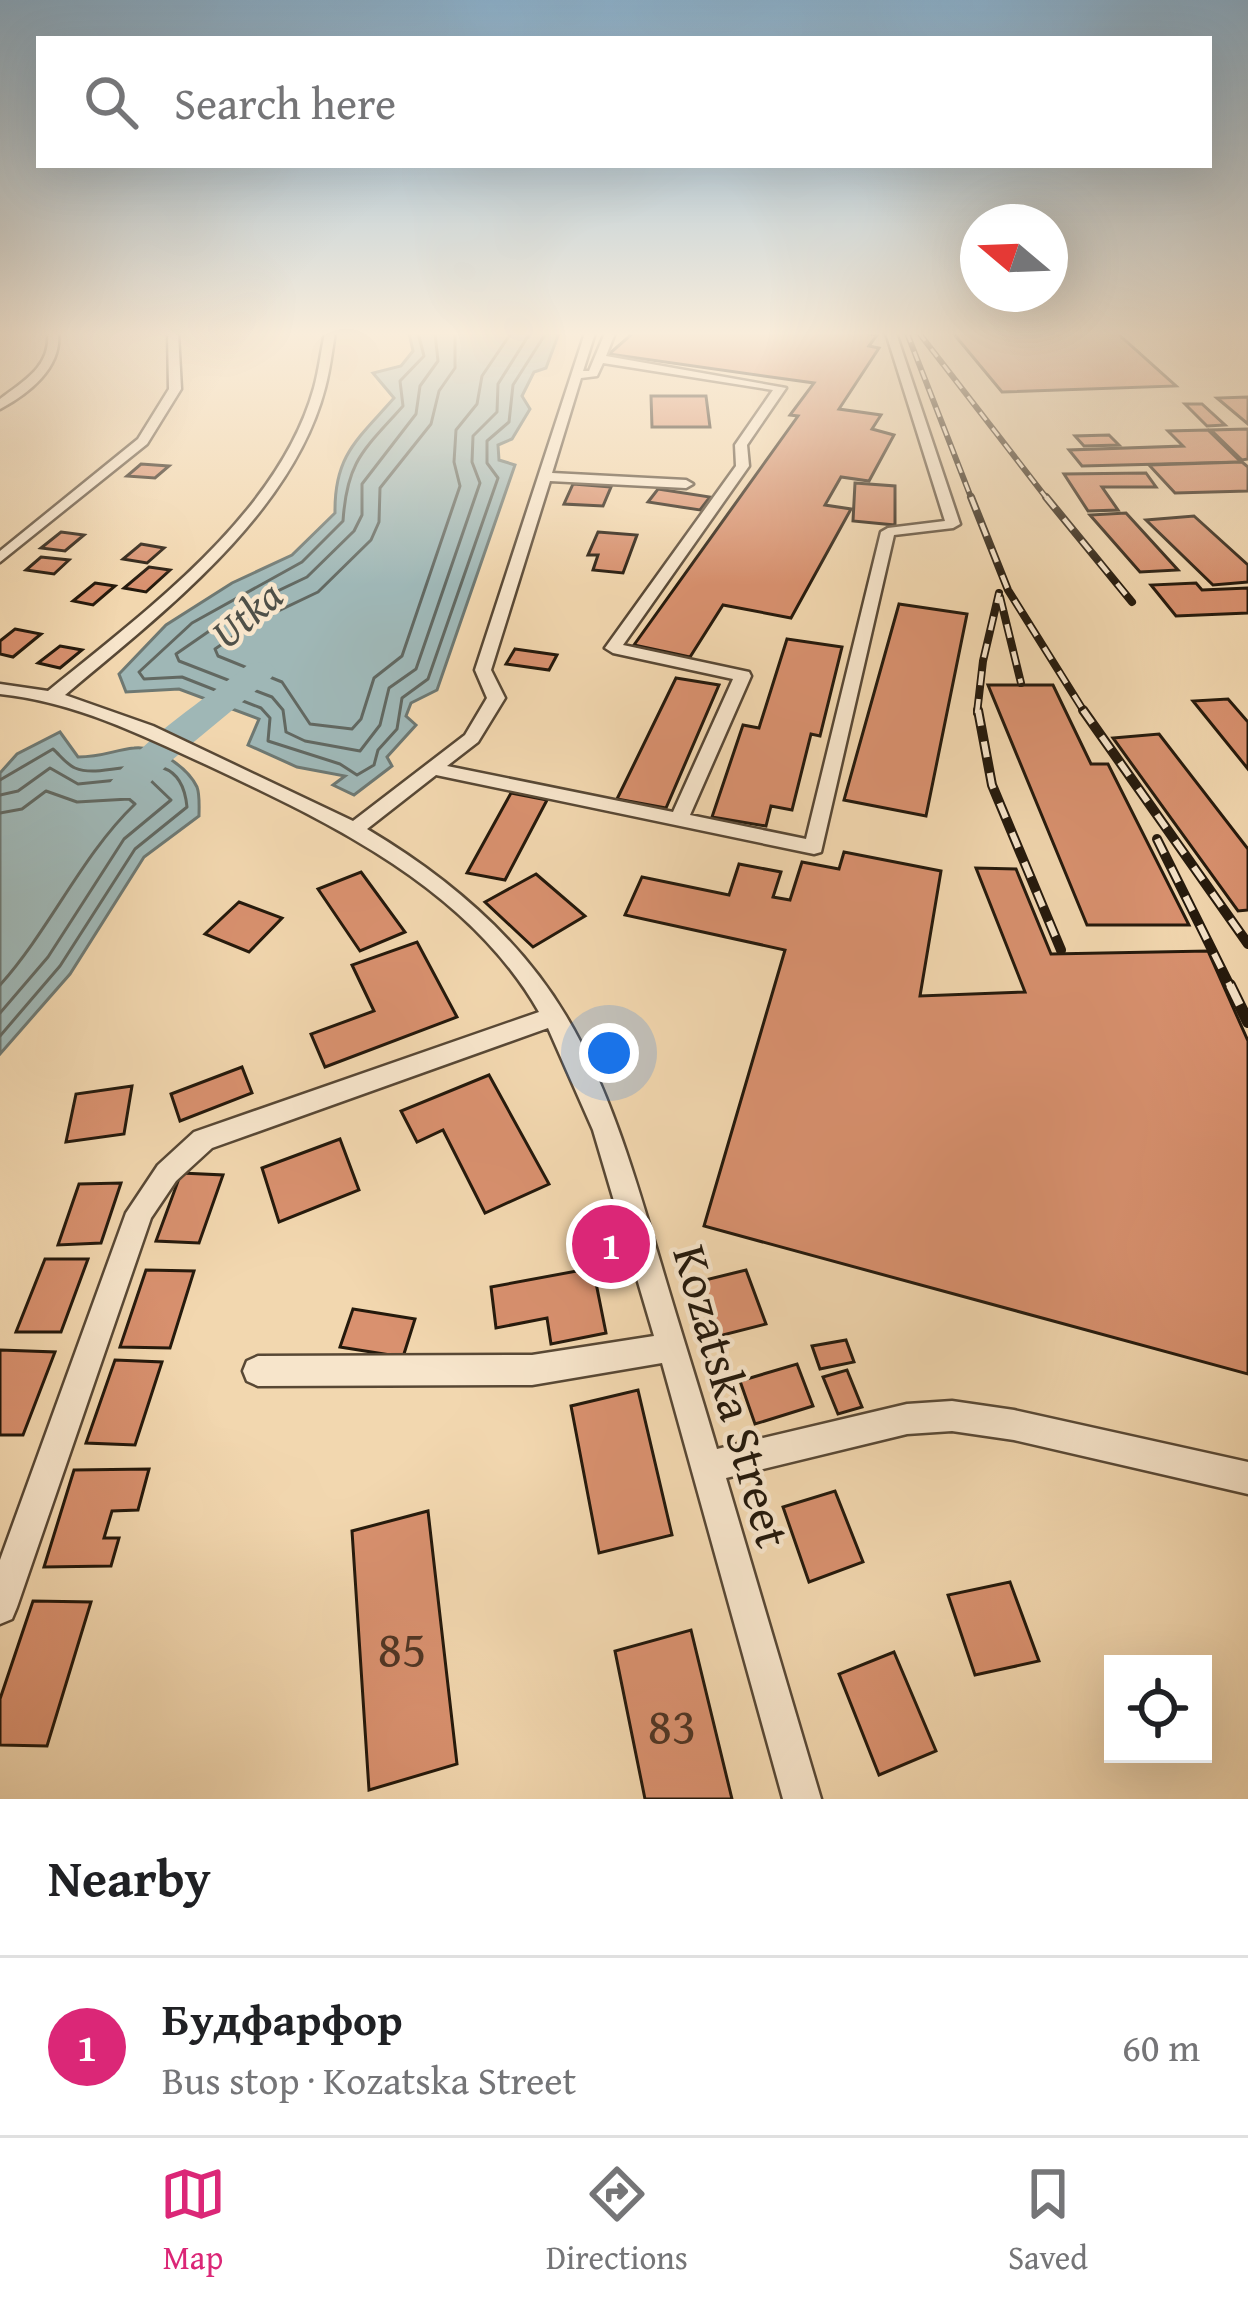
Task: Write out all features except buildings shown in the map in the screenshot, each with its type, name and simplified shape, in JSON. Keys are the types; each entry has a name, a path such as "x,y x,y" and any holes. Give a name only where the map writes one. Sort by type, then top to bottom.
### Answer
{"street":[{"path":"0,558 143,441 158,417"},
{"path":"54,695 173,596 253,514 308,417"},
{"path":"356,828 472,738 496,698 483,670 563,417"},
{"path":"679,819 743,676 613,648 743,466 741,445 760,417"},
{"path":"433,769 814,847 888,532 953,524 919,417"},
{"path":"544,477 686,484"},
{"name":"Kozatska Street","path":"0,689 54,695 257,780 356,828 422,870 516,962 555,1016 610,1142 802,1799"},
{"path":"0,1607 139,1213 167,1173 203,1140 555,1016"},
{"path":"258,1370 532,1370 672,1347"},
{"path":"707,1467 907,1419 952,1416 1014,1425 1248,1478"}],"water":[{"path":"377,417 525,417 512,439 498,445 499,460 515,465 437,690 411,703 406,716 416,725 387,757 392,766 354,795 333,785 345,776 297,767 248,745 259,719 179,689 126,692 119,674 166,625 232,583 292,555 335,513 339,476 359,437"},
{"path":"60,732 78,757 143,748 170,759 197,787 199,816 144,857 70,974 0,1054 0,773 17,754"}],"waterway":[{"name":"Utka","path":"123,790 160,753 260,671"}],"railway":[{"path":"940,417 972,500"},
{"path":"984,417 1048,500"},
{"path":"971,497 1008,590 1084,712"},
{"path":"1046,497 1132,602"},
{"path":"977,713 999,593"},
{"path":"1000,597 1021,683"},
{"path":"978,710 992,785 1061,950"},
{"path":"1084,712 1248,944"},
{"path":"1157,839 1231,988"},
{"path":"1230,985 1248,1022"}],"place":[{"name":"Будфарфор","path":"611,1244"}]}
